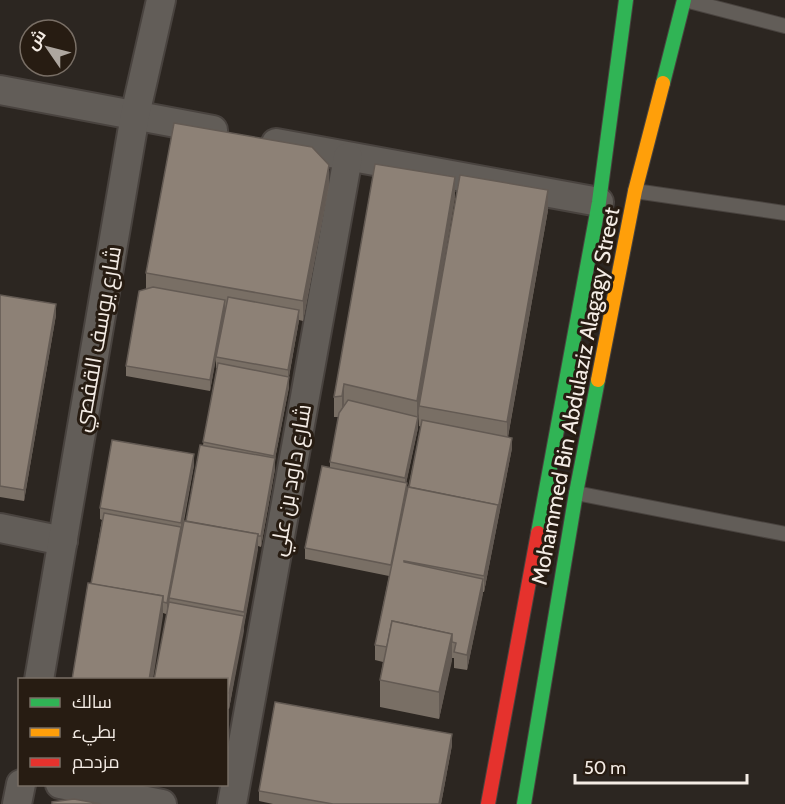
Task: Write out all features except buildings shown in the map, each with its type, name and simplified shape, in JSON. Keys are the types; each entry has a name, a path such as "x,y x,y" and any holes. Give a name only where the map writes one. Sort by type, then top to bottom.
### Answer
{"street":[{"name":"شارع يوسف القفصي","path":"39,678 135,115 161,0"},
{"name":"Mohammed Bin Abdulaziz Alagagy Street","path":"488,804 599,202 626,0"},
{"name":"Mohammed Bin Abdulaziz Alagagy Street","path":"524,804 576,493 635,191 684,0"},
{"path":"0,90 348,157 599,202"},
{"name":"شارع داود بن علي","path":"232,804 348,157"},
{"path":"0,528 63,541"},
{"path":"17,804 21,786"},
{"path":"70,786 162,804"}],"lane":[{"path":"684,0 785,26"},
{"path":"635,191 785,213"},
{"path":"576,493 785,534"}],"traffic: fast":[{"path":"538,533 599,202 626,0"},
{"path":"663,83 684,0"},
{"path":"524,804 576,493 598,380"}],"traffic: slow":[{"path":"598,380 635,191 663,83"}],"traffic: jam":[{"path":"488,804 538,533"}]}
